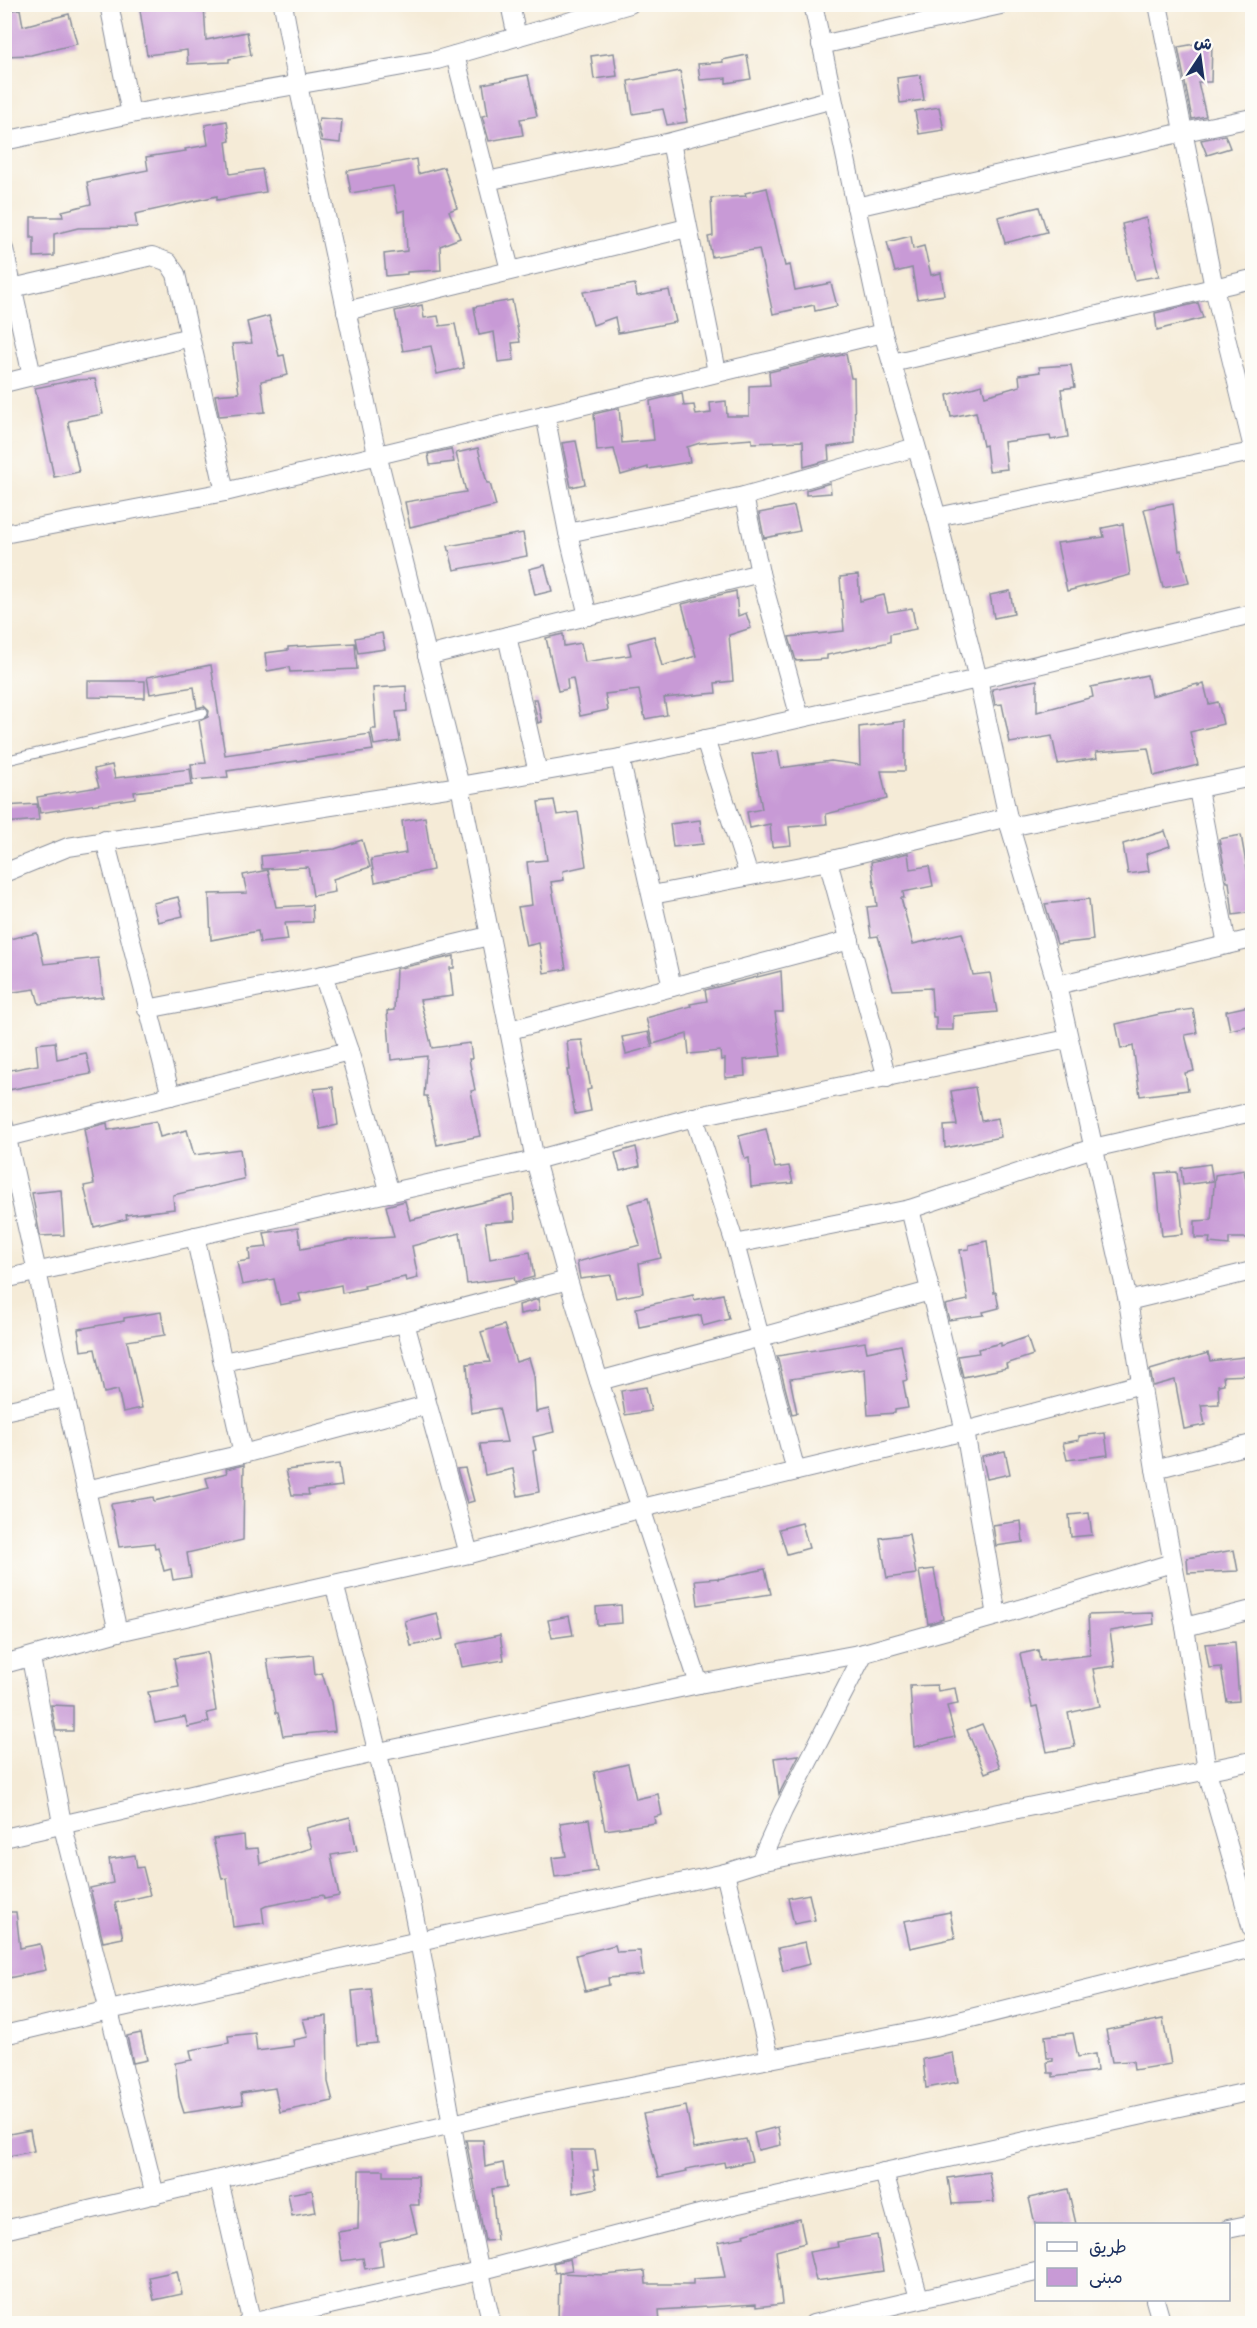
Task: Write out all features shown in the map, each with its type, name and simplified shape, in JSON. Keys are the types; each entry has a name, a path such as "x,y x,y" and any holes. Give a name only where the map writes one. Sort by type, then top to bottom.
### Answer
{"street":[{"path":"110,4 131,114"},
{"path":"284,4 298,85 377,454 459,786 536,1160 568,1280 599,1381 699,1684"},
{"path":"510,4 517,37"},
{"path":"4,141 131,114 437,60 630,4"},
{"path":"813,4 882,333 937,517 978,679 1009,822 1058,985 1068,1039 1128,1301 1155,1469 1185,1627 1207,1771 1252,1929"},
{"path":"821,45 1005,4"},
{"path":"1158,4 1214,288 1252,444"},
{"path":"455,55 510,270"},
{"path":"487,181 671,142 833,99"},
{"path":"856,207 1252,118"},
{"path":"671,142 717,372"},
{"path":"346,311 687,228"},
{"path":"4,249 32,376"},
{"path":"12,288 152,256 168,262 176,274 225,492"},
{"path":"892,363 1252,279"},
{"path":"4,534 225,492 882,333"},
{"path":"4,383 190,337"},
{"path":"545,414 568,533 588,616"},
{"path":"568,533 744,496 916,447"},
{"path":"937,517 1252,452"},
{"path":"744,496 760,573 800,718"},
{"path":"427,656 760,573"},
{"path":"4,873 68,847 105,840 459,786 620,758 978,679 1252,614"},
{"path":"507,636 538,773"},
{"path":"705,739 750,876"},
{"path":"620,758 672,987"},
{"path":"652,895 828,861 1009,822 1198,789 1252,777"},
{"path":"1198,789 1227,945"},
{"path":"105,840 171,1096"},
{"path":"828,861 887,1078"},
{"path":"147,1009 323,975 489,936"},
{"path":"1058,985 1252,939"},
{"path":"510,1030 850,940"},
{"path":"323,975 349,1051 390,1193"},
{"path":"4,1279 536,1160 694,1118 1068,1039"},
{"path":"118,1632 6,1131 171,1096 349,1051"},
{"path":"735,1244 910,1209 1093,1148 1252,1112"},
{"path":"694,1118 735,1244 796,1471"},
{"path":"910,1209 965,1431 997,1616"},
{"path":"195,1236 243,1454"},
{"path":"1128,1301 1252,1271"},
{"path":"223,1362 405,1323 568,1280"},
{"path":"599,1381 930,1291"},
{"path":"405,1323 469,1554"},
{"path":"4,1664 118,1632 469,1554 642,1508 965,1431 1141,1384"},
{"path":"4,1412 64,1398"},
{"path":"86,1490 243,1454 427,1405"},
{"path":"1155,1469 1252,1444"},
{"path":"4,1838 380,1752 699,1684 864,1653 1172,1563"},
{"path":"334,1584 380,1752 420,1941 450,2125 492,2324"},
{"path":"1185,1627 1252,1610"},
{"path":"760,1862 783,1811 864,1653"},
{"path":"31,1658 62,1823 155,2195"},
{"path":"4,2035 725,1873 760,1862 1252,1761"},
{"path":"725,1873 770,2059"},
{"path":"4,2230 533,2105 935,2027 1252,1948"},
{"path":"219,2180 250,2323 479,2271 734,2205 1252,2091"},
{"path":"884,2172 919,2298"},
{"path":"1230,2229 1252,2224"},
{"path":"813,2324 886,2315 919,2298 1035,2272"},
{"path":"1155,2301 1162,2324"}],"lane":[{"path":"4,761 203,713"}],"building":[{"path":"139,4 204,4 206,40 247,32 251,55 229,59 229,62 188,64 187,50 147,55"},
{"path":"20,9 23,26 69,14 77,44 31,55 4,56 4,11"},
{"path":"1212,41 1211,82 1198,82 1206,116 1192,119 1178,47"},
{"path":"614,53 617,76 594,79 591,56"},
{"path":"747,55 751,79 726,83 726,78 700,80 698,64 723,62 722,60"},
{"path":"680,71 687,122 667,125 663,109 633,114 628,81"},
{"path":"528,75 537,116 520,119 523,135 489,141 482,116 488,115 483,84"},
{"path":"920,75 924,100 900,103 897,78"},
{"path":"939,107 944,130 919,134 915,111"},
{"path":"319,118 342,120 340,143 322,141 318,126"},
{"path":"227,121 230,141 226,142 230,174 262,169 266,192 217,200 217,196 135,214 137,227 78,228 54,234 54,256 34,257 31,217 63,217 62,211 91,204 87,182 148,170 146,157 208,145 205,125"},
{"path":"1225,135 1230,148 1207,155 1201,140"},
{"path":"416,159 418,174 444,167 457,208 449,211 460,238 440,246 441,270 386,276 384,254 407,251 405,210 398,212 393,186 351,193 347,171"},
{"path":"767,188 785,266 790,265 795,290 831,283 837,306 815,311 814,305 773,314 759,249 712,257 708,237 713,236 711,198 746,196 745,193"},
{"path":"1039,207 1047,232 1005,243 998,217"},
{"path":"1146,218 1159,276 1135,280 1122,224"},
{"path":"911,236 913,249 924,246 931,275 941,273 944,295 917,299 912,268 895,272 887,242"},
{"path":"635,284 637,296 669,290 676,322 618,333 615,317 593,325 583,292"},
{"path":"512,300 520,342 512,343 514,360 498,362 494,332 479,335 474,307"},
{"path":"1198,303 1203,318 1157,330 1155,313"},
{"path":"422,305 424,318 438,316 440,326 455,324 464,368 437,374 431,346 403,351 395,311"},
{"path":"269,316 279,356 284,355 288,375 261,381 265,412 219,416 215,395 239,393 232,344 252,343 247,322"},
{"path":"846,354 851,378 854,378 855,443 828,447 829,460 804,467 803,441 752,443 752,439 700,443 687,447 690,462 648,469 648,467 621,475 614,449 597,451 594,414 619,408 622,443 654,440 650,401 682,393 684,406 694,405 696,415 711,413 710,403 726,401 727,416 749,416 749,386 770,385 769,372"},
{"path":"1071,365 1075,387 1061,389 1068,437 1051,440 1050,436 1004,442 1007,469 989,471 986,445 983,446 976,412 951,417 947,395 982,385 985,396 1020,386 1019,375 1040,372 1039,367"},
{"path":"95,379 103,414 68,423 79,472 54,477 35,388 75,380"},
{"path":"576,441 585,484 571,487 562,443"},
{"path":"478,448 496,506 410,527 405,502 466,492 456,453"},
{"path":"451,449 454,462 430,465 428,454"},
{"path":"830,483 831,493 806,495 806,490"},
{"path":"1173,503 1179,551 1181,550 1189,583 1163,588 1144,509"},
{"path":"794,506 800,531 764,538 759,513"},
{"path":"1123,524 1130,575 1067,591 1057,543 1104,537 1102,528"},
{"path":"523,533 527,556 454,570 448,546"},
{"path":"545,565 552,591 535,595 529,569"},
{"path":"858,575 860,601 884,595 888,612 912,608 916,629 890,634 890,642 827,655 827,659 796,661 789,637 844,631 840,577"},
{"path":"736,591 738,616 746,613 751,628 729,635 733,681 715,683 716,693 664,698 667,715 645,719 639,690 605,694 608,710 580,716 573,678 567,679 568,689 558,691 546,638 563,634 564,646 581,643 585,662 631,655 628,643 654,636 662,666 696,656 682,604"},
{"path":"1010,591 1014,614 994,618 990,595"},
{"path":"382,633 385,649 358,653 355,638"},
{"path":"355,643 357,669 290,672 289,667 267,671 265,653 288,650 288,647"},
{"path":"211,665 225,755 370,734 373,750 227,771 228,777 193,780 191,764 206,763 199,721 208,717 209,711 204,706 197,708 194,687 150,694 147,677"},
{"path":"1147,675 1151,696 1204,684 1209,704 1218,702 1223,724 1190,732 1198,765 1154,776 1148,748 1096,752 1097,758 1058,764 1052,736 1010,743 1002,704 995,705 992,689 1037,680 1037,712 1093,697 1091,687"},
{"path":"88,681 145,681 145,698 88,697"},
{"path":"406,686 407,711 396,712 400,741 374,745 371,729 376,729 373,688"},
{"path":"533,699 537,699 542,722 538,723"},
{"path":"905,721 905,771 881,771 887,799 826,814 827,824 789,827 791,845 772,847 770,824 750,828 747,812 762,809 752,754 778,751 781,768 831,761 860,765 859,727"},
{"path":"112,765 115,778 190,769 192,785 134,792 135,798 40,813 37,797 99,787 94,769"},
{"path":"554,800 557,815 578,812 586,866 563,871 564,880 551,882 566,969 544,973 539,943 526,946 518,907 532,905 527,862 547,860 538,802"},
{"path":"37,804 39,820 4,823 4,806"},
{"path":"425,817 433,870 375,882 371,859 406,853 402,821"},
{"path":"700,820 703,844 673,847 670,824"},
{"path":"1165,831 1170,846 1146,854 1149,871 1128,874 1123,844"},
{"path":"1241,835 1247,869 1252,868 1252,912 1233,915 1229,882 1227,882 1219,839"},
{"path":"362,840 370,867 333,879 335,892 313,896 308,867 262,869 261,856 335,849"},
{"path":"908,853 910,869 929,866 933,886 903,892 904,898 901,898 913,944 962,933 973,975 990,973 997,1012 953,1016 953,1030 936,1030 931,988 893,990 878,936 871,937 867,907 877,906 871,862"},
{"path":"268,870 276,907 312,905 313,922 285,923 288,940 260,943 258,931 211,940 209,894 247,893 243,875"},
{"path":"178,897 183,916 158,922 153,903"},
{"path":"1089,899 1093,940 1057,944 1045,904"},
{"path":"37,933 44,964 98,958 103,997 39,1004 35,989 7,993 4,940"},
{"path":"454,956 454,968 450,968 453,996 420,1000 432,1048 470,1043 472,1059 469,1059 475,1090 471,1091 480,1136 437,1145 427,1096 424,1096 427,1056 391,1060 387,1011 394,1010 396,969"},
{"path":"781,971 783,1012 775,1012 781,1056 744,1060 745,1076 725,1078 725,1059 721,1060 720,1051 689,1054 687,1034 653,1044 646,1018 707,1001 705,990"},
{"path":"1249,1006 1252,1025 1230,1030 1226,1011"},
{"path":"1193,1009 1197,1033 1185,1035 1194,1071 1185,1073 1188,1090 1140,1096 1133,1046 1121,1049 1116,1024"},
{"path":"648,1032 652,1047 626,1054 622,1037"},
{"path":"582,1040 591,1089 587,1090 591,1111 575,1114 567,1070 570,1070 567,1041"},
{"path":"55,1042 57,1059 86,1053 91,1074 8,1090 5,1071 38,1065 36,1044"},
{"path":"333,1087 338,1125 320,1129 314,1089"},
{"path":"975,1087 981,1121 998,1118 1001,1137 945,1148 944,1126 957,1125 951,1091"},
{"path":"156,1121 160,1137 187,1130 194,1155 240,1149 244,1179 173,1195 174,1209 126,1215 127,1219 94,1227 84,1186 94,1184 84,1129 107,1123 108,1130"},
{"path":"766,1129 775,1168 789,1166 793,1183 751,1187 749,1158 745,1159 739,1136"},
{"path":"636,1147 640,1166 620,1171 615,1153"},
{"path":"1210,1164 1213,1181 1183,1185 1181,1168"},
{"path":"1244,1170 1248,1191 1252,1191 1252,1238 1229,1238 1229,1245 1209,1243 1210,1238 1195,1238 1195,1221 1211,1220 1215,1175"},
{"path":"1177,1172 1183,1234 1162,1236 1156,1173"},
{"path":"61,1190 64,1235 40,1236 32,1193"},
{"path":"513,1195 515,1221 485,1223 490,1259 530,1252 534,1277 515,1282 514,1277 467,1284 460,1233 412,1246 418,1278 406,1281 405,1277 342,1293 341,1285 299,1294 301,1301 280,1305 274,1279 242,1285 237,1262 250,1260 249,1249 267,1247 264,1233 298,1228 301,1249 348,1240 394,1237 386,1206 405,1201 410,1220"},
{"path":"648,1198 661,1258 639,1263 643,1293 616,1298 611,1275 580,1279 577,1262 640,1245 628,1204"},
{"path":"987,1241 994,1293 996,1292 999,1308 983,1312 984,1315 949,1320 945,1305 968,1300 960,1250 969,1249 969,1245"},
{"path":"723,1294 729,1319 703,1326 701,1315 639,1327 636,1308 693,1295 694,1300"},
{"path":"538,1299 540,1310 520,1314 519,1305"},
{"path":"161,1312 165,1335 127,1341 142,1408 123,1412 118,1390 104,1393 95,1349 81,1351 78,1329"},
{"path":"504,1325 516,1362 529,1358 534,1375 536,1412 549,1409 554,1432 533,1437 539,1492 518,1496 513,1469 485,1475 480,1444 507,1442 499,1408 471,1413 467,1364 490,1362 481,1332"},
{"path":"1027,1337 1033,1355 1006,1364 1007,1368 963,1377 958,1356 979,1353 978,1349 1001,1343 1001,1346"},
{"path":"865,1342 867,1352 901,1345 908,1380 903,1381 908,1408 895,1410 895,1413 868,1415 865,1369 857,1369 790,1379 797,1413 792,1414 777,1356"},
{"path":"1208,1353 1210,1361 1252,1356 1252,1375 1223,1376 1224,1384 1218,1385 1219,1404 1201,1405 1205,1425 1184,1429 1175,1380 1153,1386 1150,1370"},
{"path":"646,1387 651,1411 625,1415 621,1391"},
{"path":"1105,1433 1108,1455 1067,1460 1063,1443 1079,1440 1079,1436"},
{"path":"1005,1451 1010,1474 987,1479 982,1456"},
{"path":"339,1464 342,1486 308,1490 309,1495 292,1495 286,1470"},
{"path":"244,1465 243,1540 187,1553 191,1577 173,1580 171,1569 164,1571 158,1547 155,1548 154,1543 119,1547 111,1504 153,1497 154,1501 209,1488 206,1478 227,1473 226,1469"},
{"path":"465,1468 474,1501 467,1503 457,1469"},
{"path":"1089,1513 1092,1535 1071,1537 1069,1515"},
{"path":"1021,1521 1023,1542 996,1546 993,1525"},
{"path":"802,1523 809,1548 787,1554 779,1529"},
{"path":"909,1534 916,1574 887,1578 880,1538"},
{"path":"1234,1550 1238,1571 1188,1573 1187,1558"},
{"path":"765,1569 771,1594 698,1605 695,1580 718,1579"},
{"path":"934,1569 943,1619 928,1624 919,1571"},
{"path":"621,1605 622,1623 597,1625 596,1607"},
{"path":"437,1613 443,1639 411,1646 405,1621"},
{"path":"1153,1613 1154,1624 1110,1631 1115,1666 1093,1669 1100,1706 1068,1713 1075,1747 1047,1752 1037,1706 1032,1707 1020,1654 1038,1650 1040,1661 1090,1655 1088,1615"},
{"path":"569,1616 573,1635 552,1638 548,1620"},
{"path":"500,1635 504,1660 462,1667 457,1644"},
{"path":"1235,1642 1239,1701 1227,1702 1221,1667 1209,1668 1205,1644"},
{"path":"207,1652 216,1711 207,1713 209,1722 188,1727 185,1717 155,1723 148,1692 179,1687 174,1658"},
{"path":"313,1655 315,1675 322,1673 331,1702 335,1731 283,1736 278,1713 276,1713 267,1659"},
{"path":"937,1685 938,1691 955,1688 958,1704 947,1706 955,1737 914,1747 910,1686"},
{"path":"51,1705 73,1706 73,1731 56,1731"},
{"path":"982,1724 1000,1767 985,1773 967,1730"},
{"path":"799,1755 779,1794 774,1758"},
{"path":"628,1764 636,1799 658,1794 662,1815 654,1817 655,1823 605,1830 594,1772"},
{"path":"350,1817 357,1851 331,1855 339,1896 324,1899 323,1895 266,1906 262,1908 264,1923 233,1927 227,1878 222,1879 213,1839 244,1835 245,1849 258,1848 260,1864 312,1848 306,1828"},
{"path":"589,1819 597,1871 555,1877 552,1858 566,1856 560,1823"},
{"path":"135,1855 137,1868 143,1867 150,1895 115,1903 123,1938 103,1942 90,1888 113,1883 109,1859"},
{"path":"809,1894 815,1920 794,1924 788,1898"},
{"path":"4,1912 16,1912 20,1948 40,1944 46,1970 4,1979"},
{"path":"950,1912 955,1938 910,1948 904,1921"},
{"path":"805,1942 810,1964 783,1971 778,1948"},
{"path":"615,1945 617,1952 640,1951 643,1975 608,1978 609,1985 585,1991 576,1955"},
{"path":"371,1989 377,2043 357,2045 352,1991"},
{"path":"327,2016 328,2082 333,2101 280,2112 275,2088 241,2093 243,2104 184,2113 179,2097 175,2063 192,2060 190,2050 229,2043 228,2036 255,2033 257,2051 294,2046 293,2040 308,2037 303,2019"},
{"path":"1163,2019 1171,2064 1134,2070 1133,2061 1112,2062 1106,2030"},
{"path":"141,2033 147,2060 133,2063 127,2036"},
{"path":"1073,2033 1078,2057 1095,2054 1097,2071 1053,2077 1053,2073 1048,2073 1047,2062 1053,2061 1053,2058 1047,2058 1045,2036"},
{"path":"953,2053 958,2082 926,2088 923,2059"},
{"path":"686,2106 694,2148 746,2139 752,2161 725,2167 724,2162 659,2177 643,2114"},
{"path":"778,2127 781,2145 758,2150 754,2133"},
{"path":"30,2130 34,2151 4,2157 4,2135"},
{"path":"466,2140 483,2140 485,2167 503,2163 507,2187 492,2189 497,2240 485,2241"},
{"path":"571,2150 595,2150 598,2170 593,2170 597,2188 573,2193"},
{"path":"359,2170 384,2170 384,2176 418,2176 419,2205 410,2205 417,2233 380,2242 383,2266 365,2269 363,2258 342,2261 338,2232 358,2229"},
{"path":"989,2172 994,2202 952,2204 948,2178"},
{"path":"1068,2189 1076,2223 1035,2224 1029,2198"},
{"path":"312,2190 316,2212 292,2216 288,2194"},
{"path":"800,2219 805,2243 776,2251 782,2304 659,2310 660,2324 633,2324 632,2321 612,2324 558,2324 559,2273 604,2275 645,2271 646,2284 693,2284 693,2279 725,2277 718,2242 744,2237 743,2234"},
{"path":"877,2235 883,2271 816,2281 809,2252 838,2247 837,2242"},
{"path":"570,2259 572,2270 555,2273 553,2263"},
{"path":"177,2271 182,2294 154,2300 149,2277"}]}
